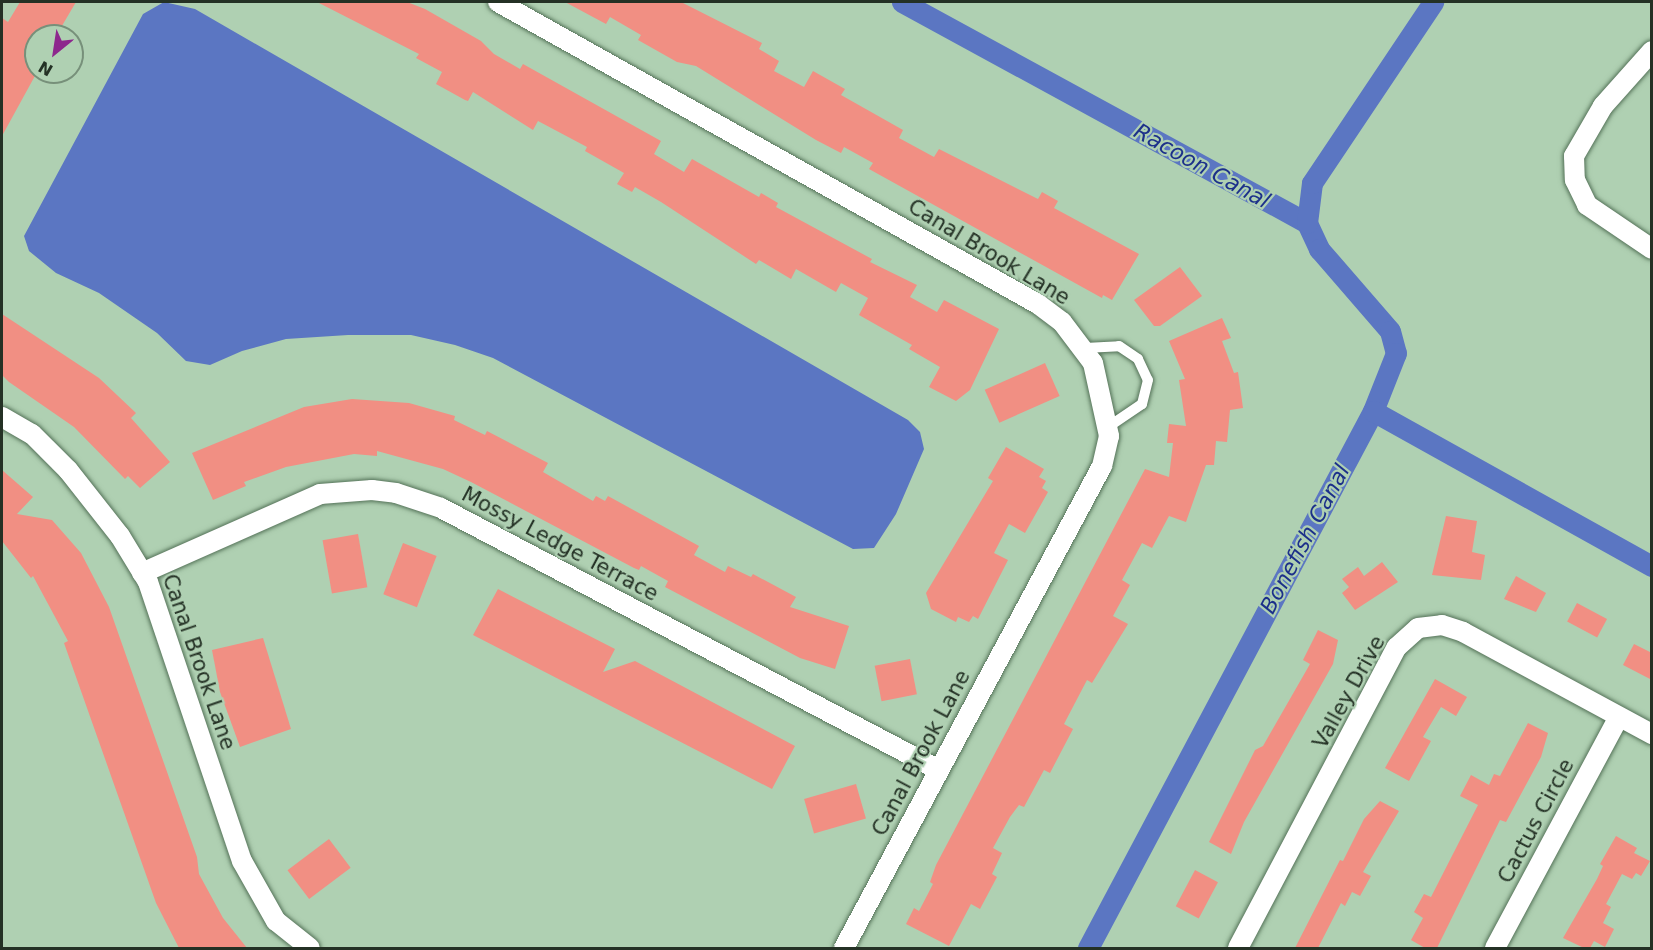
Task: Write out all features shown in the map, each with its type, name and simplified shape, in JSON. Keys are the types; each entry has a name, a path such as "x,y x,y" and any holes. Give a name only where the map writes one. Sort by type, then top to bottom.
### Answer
{"street":[{"name":"Canal Brook Lane","path":"498,2 1038,304 1062,322 1084,348 1101,390 1108,427 1102,466 844,948"},
{"path":"1652,51 1586,129 1574,156 1575,180 1587,206 1652,249"},
{"name":"Canal Brook Lane","path":"2,417 32,434 68,470 120,536 142,573 242,861 276,921 310,948"},
{"name":"Mossy Ledge Terrace","path":"142,573 320,494 372,490 396,493 441,508 939,770"},
{"name":"Valley Drive","path":"1238,948 1397,647 1418,628 1442,625 1463,632 1652,734"},
{"name":"Cactus Circle","path":"1495,948 1619,717"}],"lane":[{"path":"1084,348 1119,346 1138,359 1148,380 1142,404 1108,427"}],"water":[{"path":"164,2 195,9 908,420 920,432 924,449 896,514 874,548 853,549 493,358 455,345 411,335 348,335 286,339 242,351 210,365 186,361 157,333 99,293 56,273 29,251 24,236 143,14"}],"building":[{"path":"20,2 76,2 63,24 24,24 24,84 31,84 2,136 2,18 8,22"},
{"path":"317,2 407,2 425,9 481,41 494,54 520,69 523,64 661,141 654,154 684,172 692,159 759,197 761,193 778,203 776,207 872,259 870,262 917,285 910,297 937,312 944,300 999,329 970,390 956,401 929,387 940,367 909,349 912,345 859,315 868,298 841,283 836,292 796,269 791,279 759,260 756,264 635,187 632,192 617,184 624,173 585,151 587,147 538,121 533,130 473,92 468,101 465,100 436,84 442,72 416,58 419,54"},
{"path":"565,2 681,2 762,43 759,49 779,61 774,71 804,87 813,71 845,89 841,95 903,130 899,138 934,157 939,149 1038,199 1042,192 1058,201 1054,208 1139,254 1112,300 1103,295 1102,298 869,169 873,163 844,147 841,153 816,140 696,66 677,62 638,40 641,35 610,17 606,24"},
{"path":"1180,267 1202,296 1160,326 1154,326 1134,300"},
{"path":"2,314 99,378 136,413 131,418 170,462 140,488 128,476 125,479 74,427 9,382 2,375"},
{"path":"1222,318 1231,338 1222,341 1234,373 1238,372 1243,408 1230,410 1227,442 1216,441 1214,465 1206,465 1186,522 1169,516 1152,548 1142,543 1122,580 1130,585 1113,616 1128,624 1092,683 1087,680 1064,724 1073,729 1050,773 1044,770 1024,807 1019,805 1010,817 993,848 1002,853 992,874 997,877 980,909 971,904 949,946 906,924 914,908 919,911 933,884 930,882 936,865 1145,469 1169,477 1173,443 1167,443 1169,424 1186,426 1179,380 1185,379 1169,341"},
{"path":"1045,363 1060,396 999,423 985,390"},
{"path":"352,399 409,403 455,416 454,420 485,435 487,431 548,463 543,472 593,501 596,496 605,501 608,496 699,546 694,555 725,572 728,566 751,577 753,574 796,597 790,607 849,626 835,669 800,658 665,587 668,581 641,566 639,570 634,568 471,482 443,469 377,451 377,456 354,454 286,467 244,482 246,486 213,500 192,453 304,407"},
{"path":"1006,447 1044,469 1039,477 1046,481 1042,488 1048,492 1025,533 1009,524 994,553 1008,560 978,619 973,616 969,622 958,617 956,622 931,609 926,593 993,481 988,478"},
{"path":"2,470 33,497 17,514 52,520 81,553 109,607 197,857 199,874 223,918 247,948 179,948 156,903 64,643 68,641 33,576 31,578 2,541"},
{"path":"1446,516 1477,521 1472,552 1485,555 1481,580 1432,575"},
{"path":"358,534 367,587 332,593 323,540"},
{"path":"403,543 437,556 417,607 383,594"},
{"path":"1382,562 1398,582 1355,610 1342,593 1349,587 1342,579 1358,567 1364,576"},
{"path":"1516,576 1546,593 1536,612 1504,599"},
{"path":"498,589 615,649 603,672 635,661 795,746 772,789 473,635"},
{"path":"1577,603 1607,619 1597,638 1567,622"},
{"path":"1318,630 1338,640 1333,664 1244,822 1231,854 1209,842 1255,750 1263,746 1310,664 1303,660"},
{"path":"263,638 291,729 240,747 220,692 212,650"},
{"path":"1634,644 1652,653 1652,680 1623,665"},
{"path":"910,659 917,694 882,701 875,666"},
{"path":"1435,679 1467,697 1456,716 1441,707 1423,737 1431,741 1409,781 1385,768"},
{"path":"1528,723 1548,733 1541,757 1506,822 1500,820 1437,948 1425,948 1411,940 1423,918 1414,912 1424,894 1431,897 1478,805 1460,796 1471,775 1489,785 1494,774 1500,776"},
{"path":"856,784 866,819 814,833 804,799"},
{"path":"1380,801 1399,811 1363,872 1371,876 1360,896 1352,892 1345,906 1341,903 1318,948 1295,948 1340,860 1343,861 1364,819"},
{"path":"1616,836 1637,848 1634,853 1650,861 1641,876 1636,873 1632,879 1622,874 1606,904 1611,907 1603,923 1614,929 1605,947 1594,941 1590,948 1584,948 1563,938 1597,879 1603,866 1600,864"},
{"path":"329,839 351,868 309,899 287,870"},
{"path":"1195,870 1218,882 1199,918 1176,906"}],"waterway":[{"name":"Racoon Canal","path":"902,2 1307,223 1319,249 1390,331 1396,353 1373,411"},
{"path":"1307,223 1312,183 1433,2"},
{"name":"Bonefish Canal","path":"1088,948 1373,411 1652,566"}]}
